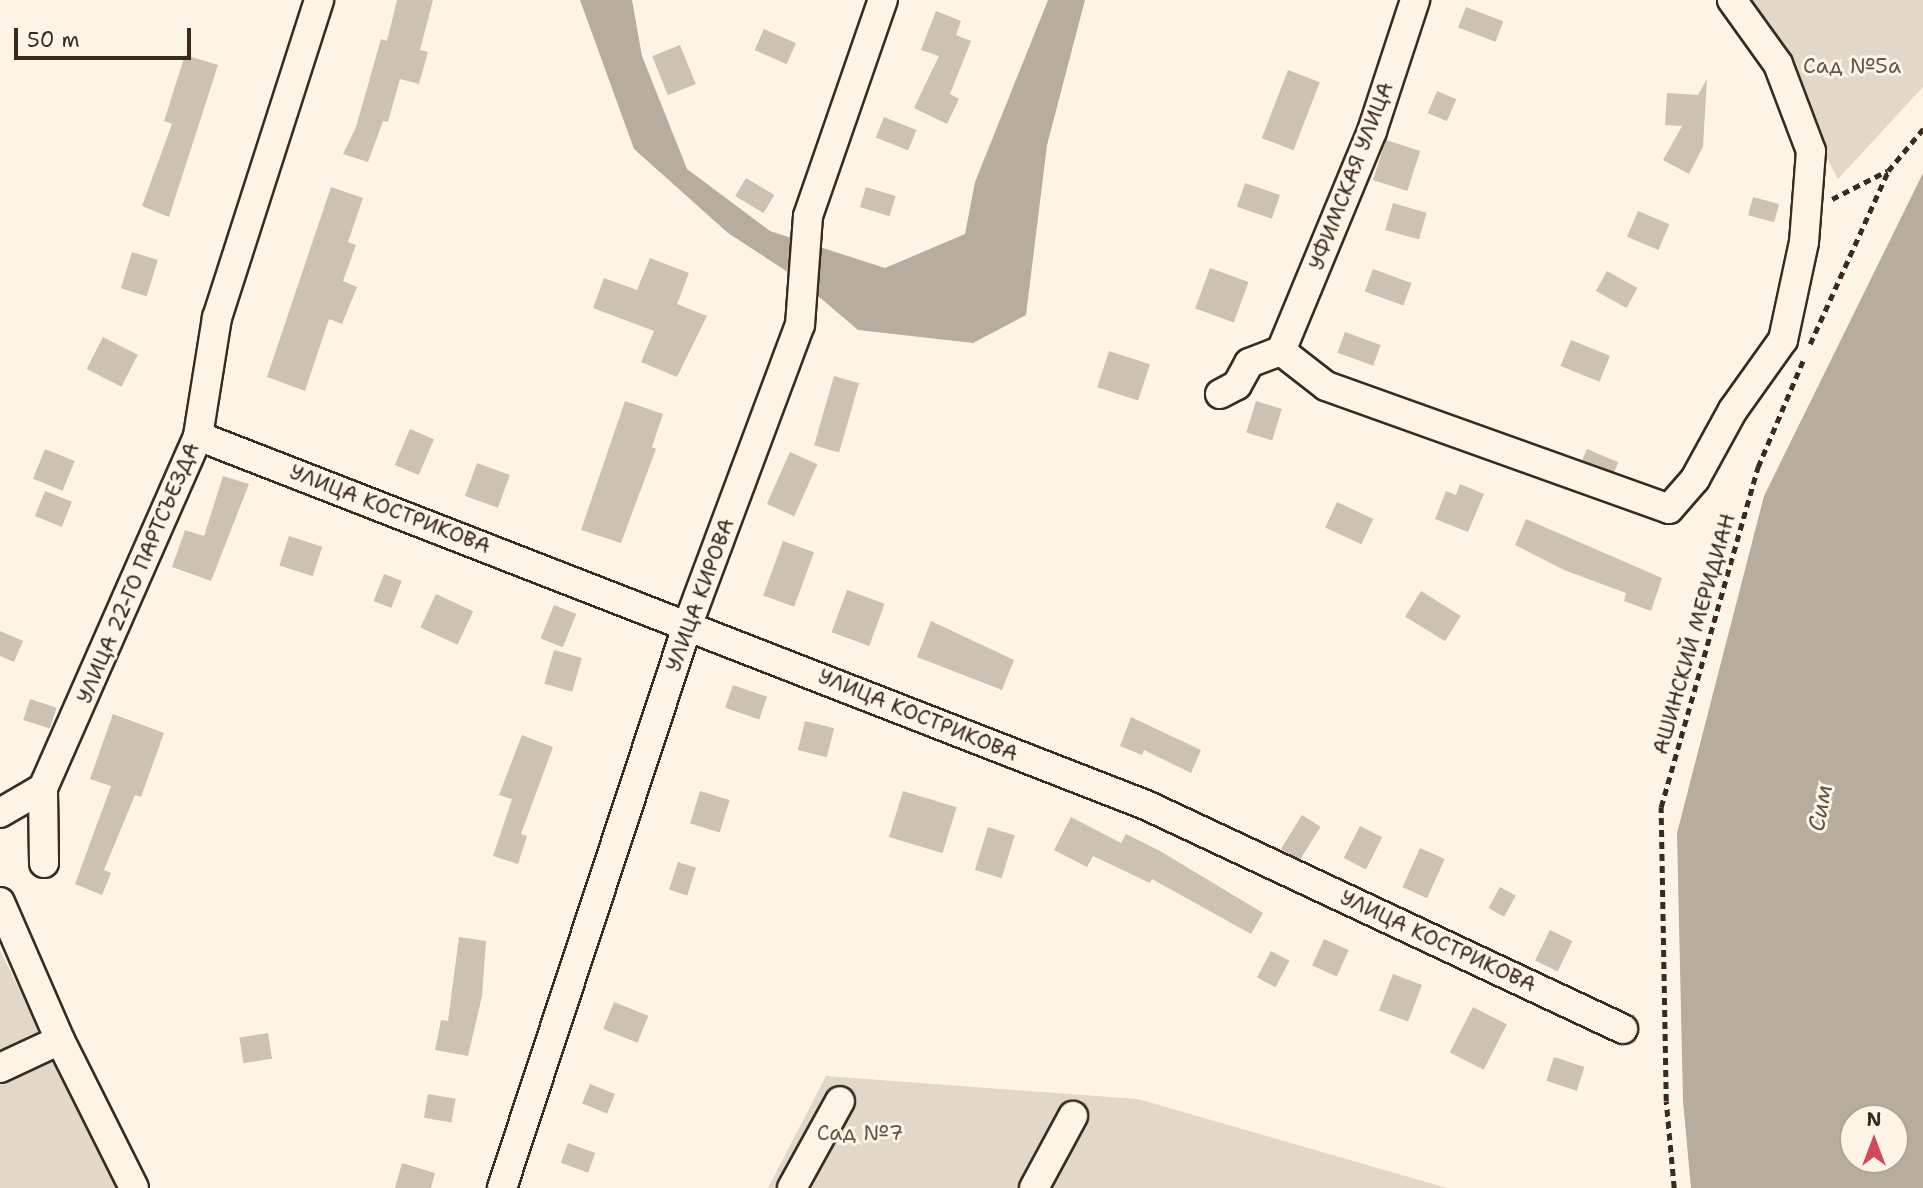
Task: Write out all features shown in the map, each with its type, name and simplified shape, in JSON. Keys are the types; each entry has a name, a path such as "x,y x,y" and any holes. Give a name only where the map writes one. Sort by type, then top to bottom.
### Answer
{"street":[{"name":"УЛИЦА 22-ГО ПАРТСЪЕЗДА","path":"44,863 43,788 198,436 217,318 320,0"},
{"name":"УЛИЦА КИРОВА","path":"502,1188 688,624 800,325 808,216 883,0"},
{"name":"УФИМСКАЯ УЛИЦА","path":"1281,351 1371,131 1415,0"},
{"path":"1220,394 1237,385 1249,363 1281,351 1325,386 1669,509 1695,479 1733,410 1783,340 1806,212 1811,151 1778,64 1732,0"},
{"name":"УЛИЦА КОСТРИКОВА","path":"198,436 688,624 1197,827 1623,1029"},
{"path":"0,813 43,788"},
{"path":"0,902 60,1040 134,1188"},
{"path":"0,1068 60,1040"},
{"path":"792,1188 840,1101"},
{"path":"1034,1188 1073,1116"}],"path":[{"name":"АШИНСКИЙ МЕРИДИАН","path":"1674,1188 1666,1101 1661,807 1758,467 1888,171 1923,129"},
{"path":"1806,212 1888,171"}],"green space":[{"name":"Сад №5а","path":"1743,0 1923,0 1923,87 1838,179"},
{"path":"0,950 117,1188 0,1188"},
{"name":"Сад №7","path":"826,1076 1138,1099 1447,1188 768,1188"}],"water":[{"path":"580,0 632,0 642,56 687,169 770,231 885,268 965,234 975,182 1048,0 1085,0 1047,145 1026,315 973,343 858,330 797,278 728,233 634,149"},
{"name":"Сим","path":"1923,173 1923,1188 1691,1188 1683,1101 1677,833 1764,496"}],"building":[{"path":"397,0 433,0 420,50 428,52 419,84 400,79 388,122 383,121 368,162 343,154 356,127 381,39 387,41"},
{"path":"1466,7 1503,21 1495,42 1458,28"},
{"path":"936,11 961,21 956,35 971,41 950,94 959,99 947,124 914,108 939,56 921,50"},
{"path":"764,29 796,43 787,64 755,50"},
{"path":"680,45 696,84 668,95 652,56"},
{"path":"185,55 218,65 169,217 142,206 172,124 164,121"},
{"path":"1288,70 1320,82 1294,150 1262,138"},
{"path":"1707,79 1703,147 1689,174 1663,160 1682,126 1665,125 1667,93 1698,95"},
{"path":"1437,91 1456,99 1447,121 1428,113"},
{"path":"884,117 916,130 908,151 876,137"},
{"path":"1386,140 1420,151 1407,191 1373,180"},
{"path":"746,178 774,195 763,213 735,196"},
{"path":"1245,183 1280,195 1272,219 1237,207"},
{"path":"331,187 363,198 348,242 356,245 343,281 357,287 342,324 329,319 305,391 267,377"},
{"path":"866,187 896,196 890,216 860,207"},
{"path":"1753,197 1779,204 1774,222 1748,215"},
{"path":"1393,203 1427,213 1419,240 1385,230"},
{"path":"1638,211 1669,224 1658,250 1627,237"},
{"path":"132,252 158,260 147,296 121,288"},
{"path":"650,258 689,273 677,304 707,316 677,377 641,362 654,331 593,308 604,278 637,290"},
{"path":"1210,268 1249,282 1234,322 1195,308"},
{"path":"1373,269 1412,283 1403,306 1365,292"},
{"path":"1607,271 1638,288 1626,308 1596,291"},
{"path":"1345,332 1381,345 1373,366 1337,353"},
{"path":"103,337 138,355 121,387 87,369"},
{"path":"1571,340 1610,356 1599,382 1561,366"},
{"path":"1109,351 1150,364 1138,400 1097,387"},
{"path":"834,376 859,383 839,452 814,445"},
{"path":"625,401 663,414 652,447 656,449 621,543 581,530"},
{"path":"1256,401 1282,409 1272,440 1246,433"},
{"path":"410,429 434,439 419,475 395,465"},
{"path":"45,449 75,461 63,491 33,479"},
{"path":"1587,449 1618,462 1614,473 1582,460"},
{"path":"790,452 817,464 794,516 767,504"},
{"path":"477,463 510,475 498,508 465,496"},
{"path":"223,476 249,484 211,581 172,567 185,530 204,536"},
{"path":"1460,484 1484,494 1468,532 1435,519 1446,491 1456,495"},
{"path":"45,491 72,502 62,527 35,516"},
{"path":"1337,502 1373,519 1361,544 1325,527"},
{"path":"1526,519 1662,578 1651,611 1624,601 1626,593 1564,570 1515,545"},
{"path":"289,536 322,547 313,576 279,565"},
{"path":"783,541 814,552 794,607 763,596"},
{"path":"384,574 402,581 391,608 374,601"},
{"path":"847,590 885,604 869,646 832,632"},
{"path":"1421,591 1461,616 1445,641 1405,616"},
{"path":"436,594 473,611 458,645 420,628"},
{"path":"554,605 576,614 563,647 541,638"},
{"path":"931,621 1014,660 1002,690 917,657"},
{"path":"0,631 23,641 14,662 0,656"},
{"path":"554,650 582,658 572,692 544,684"},
{"path":"733,685 767,697 759,719 725,708"},
{"path":"30,699 57,708 50,729 23,720"},
{"path":"113,714 164,733 141,797 135,795 104,870 111,873 102,895 75,884 111,786 90,779"},
{"path":"1131,717 1201,750 1191,773 1144,750 1142,755 1120,746"},
{"path":"805,721 834,728 827,757 798,750"},
{"path":"522,735 553,747 521,834 527,836 518,864 493,856 512,799 499,795"},
{"path":"700,791 730,800 720,833 690,824"},
{"path":"903,791 957,807 943,853 889,837"},
{"path":"1302,815 1321,827 1299,861 1281,849"},
{"path":"1071,817 1121,843 1126,834 1160,851 1263,913 1251,934 1152,879 1150,883 1093,856 1087,867 1054,850"},
{"path":"1360,826 1382,837 1366,869 1344,858"},
{"path":"988,827 1015,835 1002,878 975,870"},
{"path":"1420,848 1445,859 1427,898 1403,887"},
{"path":"678,862 696,868 687,895 669,890"},
{"path":"1500,887 1516,896 1504,917 1488,908"},
{"path":"1550,930 1572,941 1558,972 1535,961"},
{"path":"459,937 486,941 482,996 468,1056 435,1050 441,1020 448,1021"},
{"path":"1324,939 1349,950 1337,976 1312,965"},
{"path":"1271,951 1290,961 1275,987 1257,977"},
{"path":"1393,974 1422,985 1408,1022 1379,1010"},
{"path":"614,1002 648,1016 637,1043 603,1029"},
{"path":"1473,1007 1507,1024 1484,1070 1450,1052"},
{"path":"268,1033 272,1059 243,1063 239,1038"},
{"path":"1554,1057 1584,1067 1577,1091 1546,1081"},
{"path":"590,1084 615,1094 607,1114 582,1103"},
{"path":"428,1094 456,1099 451,1122 424,1118"},
{"path":"568,1143 595,1153 588,1173 561,1163"},
{"path":"402,1163 435,1173 431,1188 395,1188"}]}
